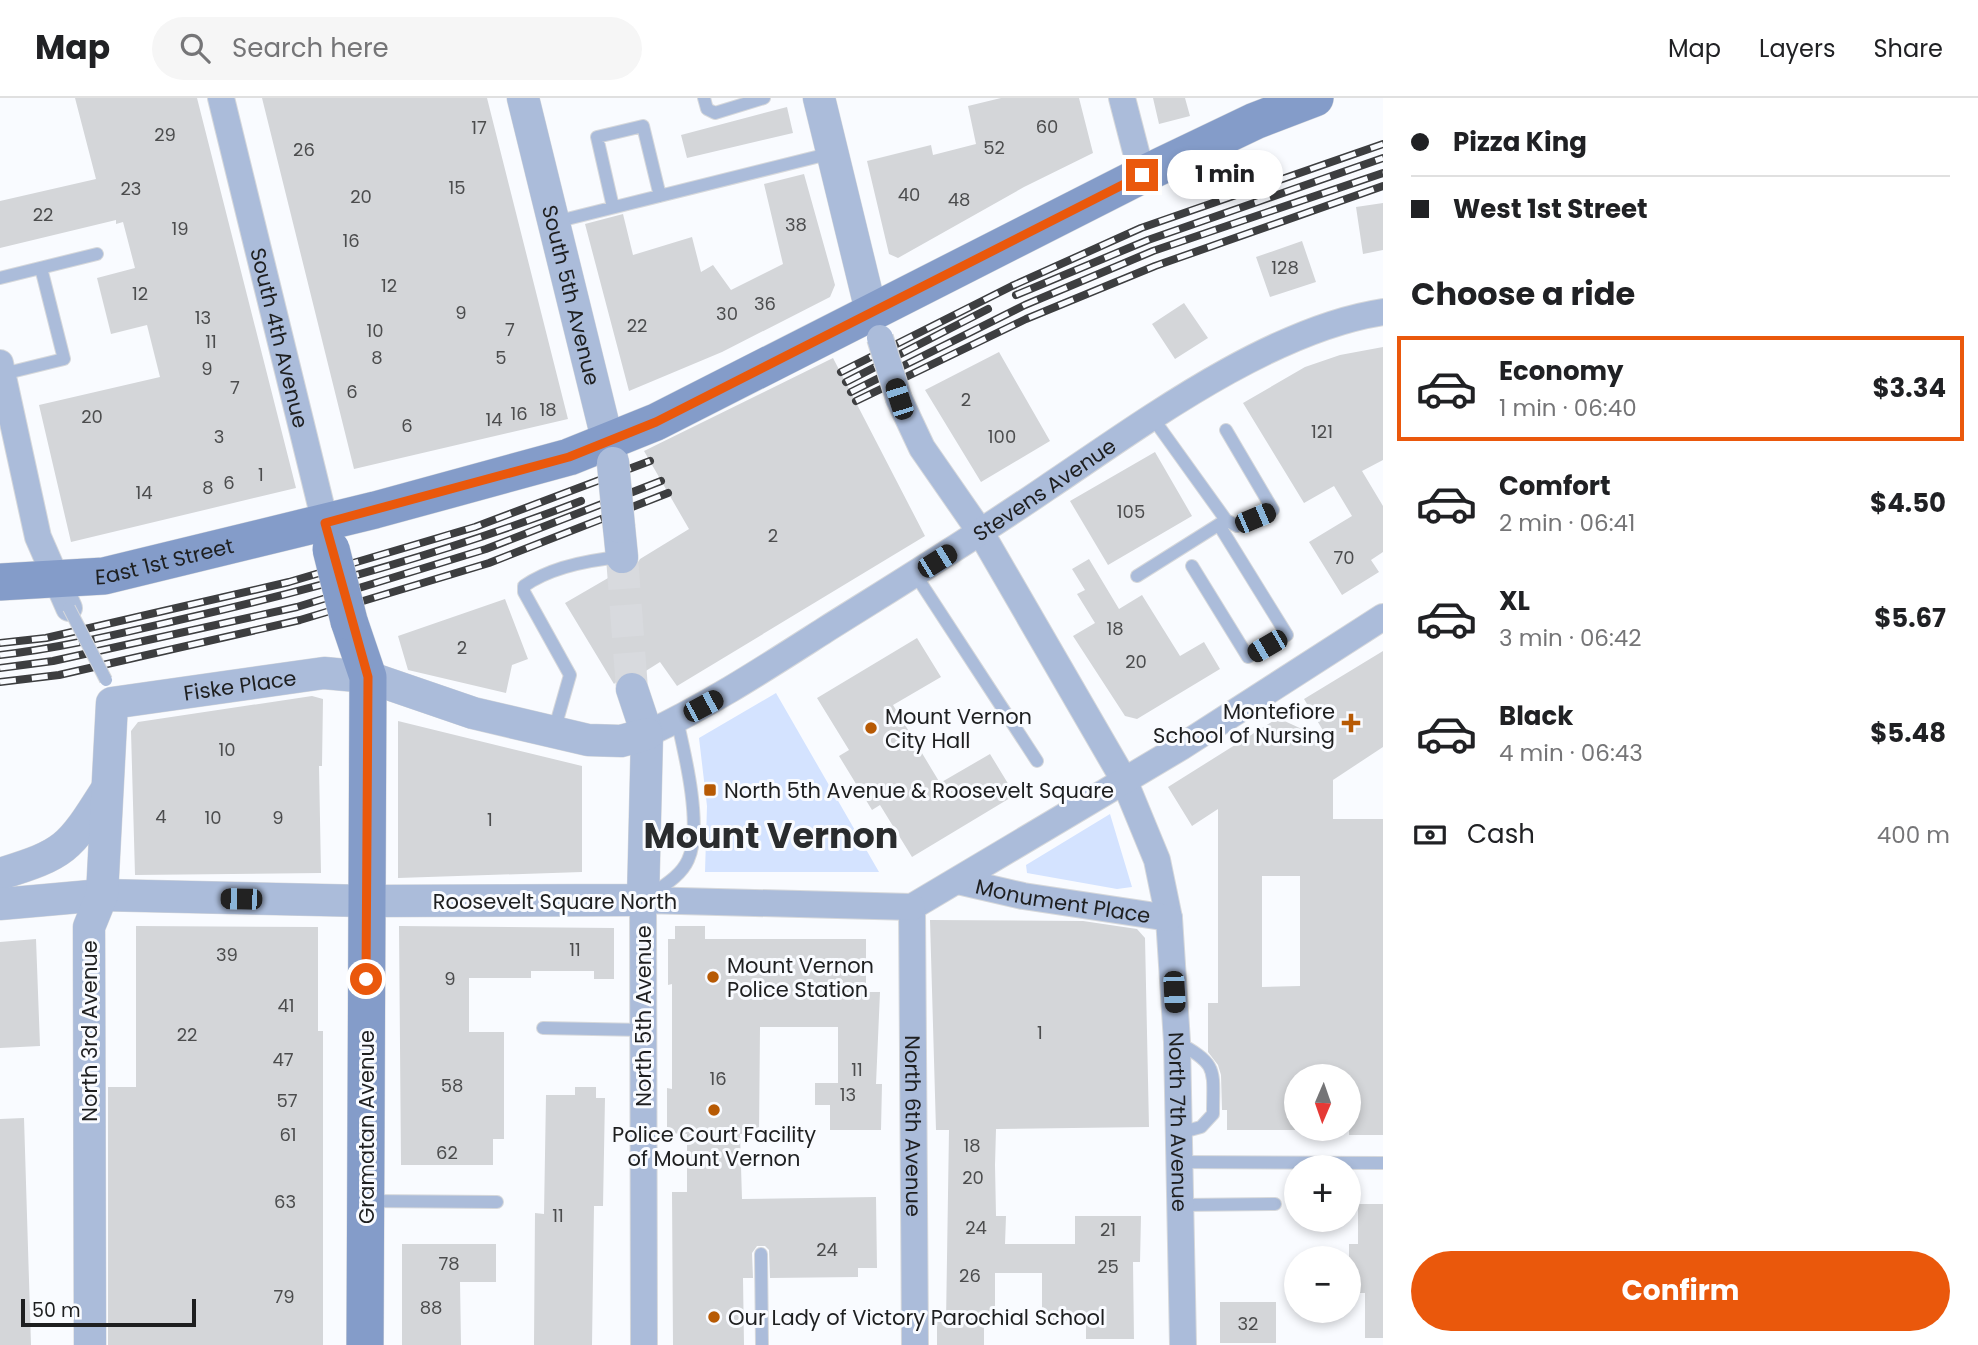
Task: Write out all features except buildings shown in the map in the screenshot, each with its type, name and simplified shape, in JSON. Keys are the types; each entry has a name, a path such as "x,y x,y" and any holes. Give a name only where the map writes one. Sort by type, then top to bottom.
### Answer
{"main road":[{"name":"East 1st Street","path":"0,582 63,594 104,576 331,550 569,457 612,466 656,422 875,325 1142,175 1255,121 1315,98"},
{"name":"Gramatan Avenue","path":"331,550 349,621 368,677 365,1345"}],"street":[{"name":"South 4th Avenue","path":"221,98 331,550"},
{"name":"South 5th Avenue","path":"523,98 612,466"},
{"path":"819,98 875,325"},
{"path":"1122,98 1142,175"},
{"name":"Stevens Avenue","path":"647,734 677,720 981,533 1153,416 1280,344 1352,317 1383,312"},
{"name":"North 7th Avenue","path":"875,325 899,399 922,449 981,533 1124,780 1157,860 1170,918 1177,1042 1182,1345"},
{"path":"1,369 38,537 63,594"},
{"path":"612,466 620,542"},
{"path":"912,907 1124,780 1383,617"},
{"name":"Fiske Place","path":"109,691 324,673 368,677 473,713 588,740 621,741 647,734"},
{"name":"North 5th Avenue","path":"632,689 647,734 643,900 644,1345"},
{"name":"North 3rd Avenue","path":"90,1345 89,928 102,895 109,691"},
{"path":"0,874 61,851 78,834 107,788"},
{"path":"0,874 102,895"},
{"name":"Monument Place","path":"958,881 1023,895 1170,918"},
{"path":"0,904 102,895"},
{"name":"Roosevelt Square North","path":"102,895 366,901 643,900 912,907"},
{"name":"North 6th Avenue","path":"912,907 915,1345"}],"lane":[{"path":"704,98 707,109 715,113 764,98"},
{"path":"613,207 597,137 643,126 660,196"},
{"path":"554,222 832,153"},
{"path":"0,278 97,254"},
{"path":"1,369 64,359 41,268"},
{"path":"1153,416 1222,522 1287,635 1248,657 1192,566"},
{"path":"1137,576 1222,522 1237,526 1273,510 1226,430"},
{"path":"554,732 570,675 524,592 524,586 591,559 620,542"},
{"path":"915,574 1037,761"},
{"path":"63,594 109,691"},
{"path":"643,900 677,876 689,859 692,795 677,720"},
{"path":"543,1028 643,1030"},
{"path":"1177,1042 1203,1056 1213,1070 1213,1114 1201,1127 1179,1133"},
{"path":"1180,1162 1383,1163"},
{"path":"367,1201 497,1202"},
{"path":"1181,1205 1275,1204"},
{"path":"761,1255 762,1345"}],"shaded area":[{"path":"776,693 879,872 705,872 707,806 699,738"},
{"path":"1110,814 1132,887 1117,889 1027,873 1026,865"}],"tunnel":[{"path":"622,557 632,689"}],"railway":[{"path":"841,372 1012,286 1141,228 1383,144"},
{"path":"1016,295 1148,240 1383,158"},
{"path":"851,392 1025,305 1153,251 1383,173"},
{"path":"856,401 1026,319 1155,266 1383,186"},
{"path":"846,382 988,309"},
{"path":"0,643 46,638 289,582 475,527 650,461"},
{"path":"0,668 53,661 297,607 486,549 661,481"},
{"path":"0,682 59,675 300,620 489,563 668,493"},
{"path":"0,655 92,640 284,595 434,552 581,501"}],"place":[{"name":"Montefiore School of Nursing","path":"1351,723"},
{"name":"Mount Vernon City Hall","path":"871,728"},
{"name":"North 5th Avenue & Roosevelt Square","path":"710,790"},
{"name":"Mount Vernon Police Station","path":"713,977"},
{"name":"Police Court Facility of Mount Vernon","path":"714,1110"},
{"name":"Our Lady of Victory Parochial School","path":"714,1317"}],"district":[{"name":"Mount Vernon","path":"771,835"}],"route":[{"path":"366,979 368,677 349,621 325,523 569,457 656,422 1142,175"}]}
